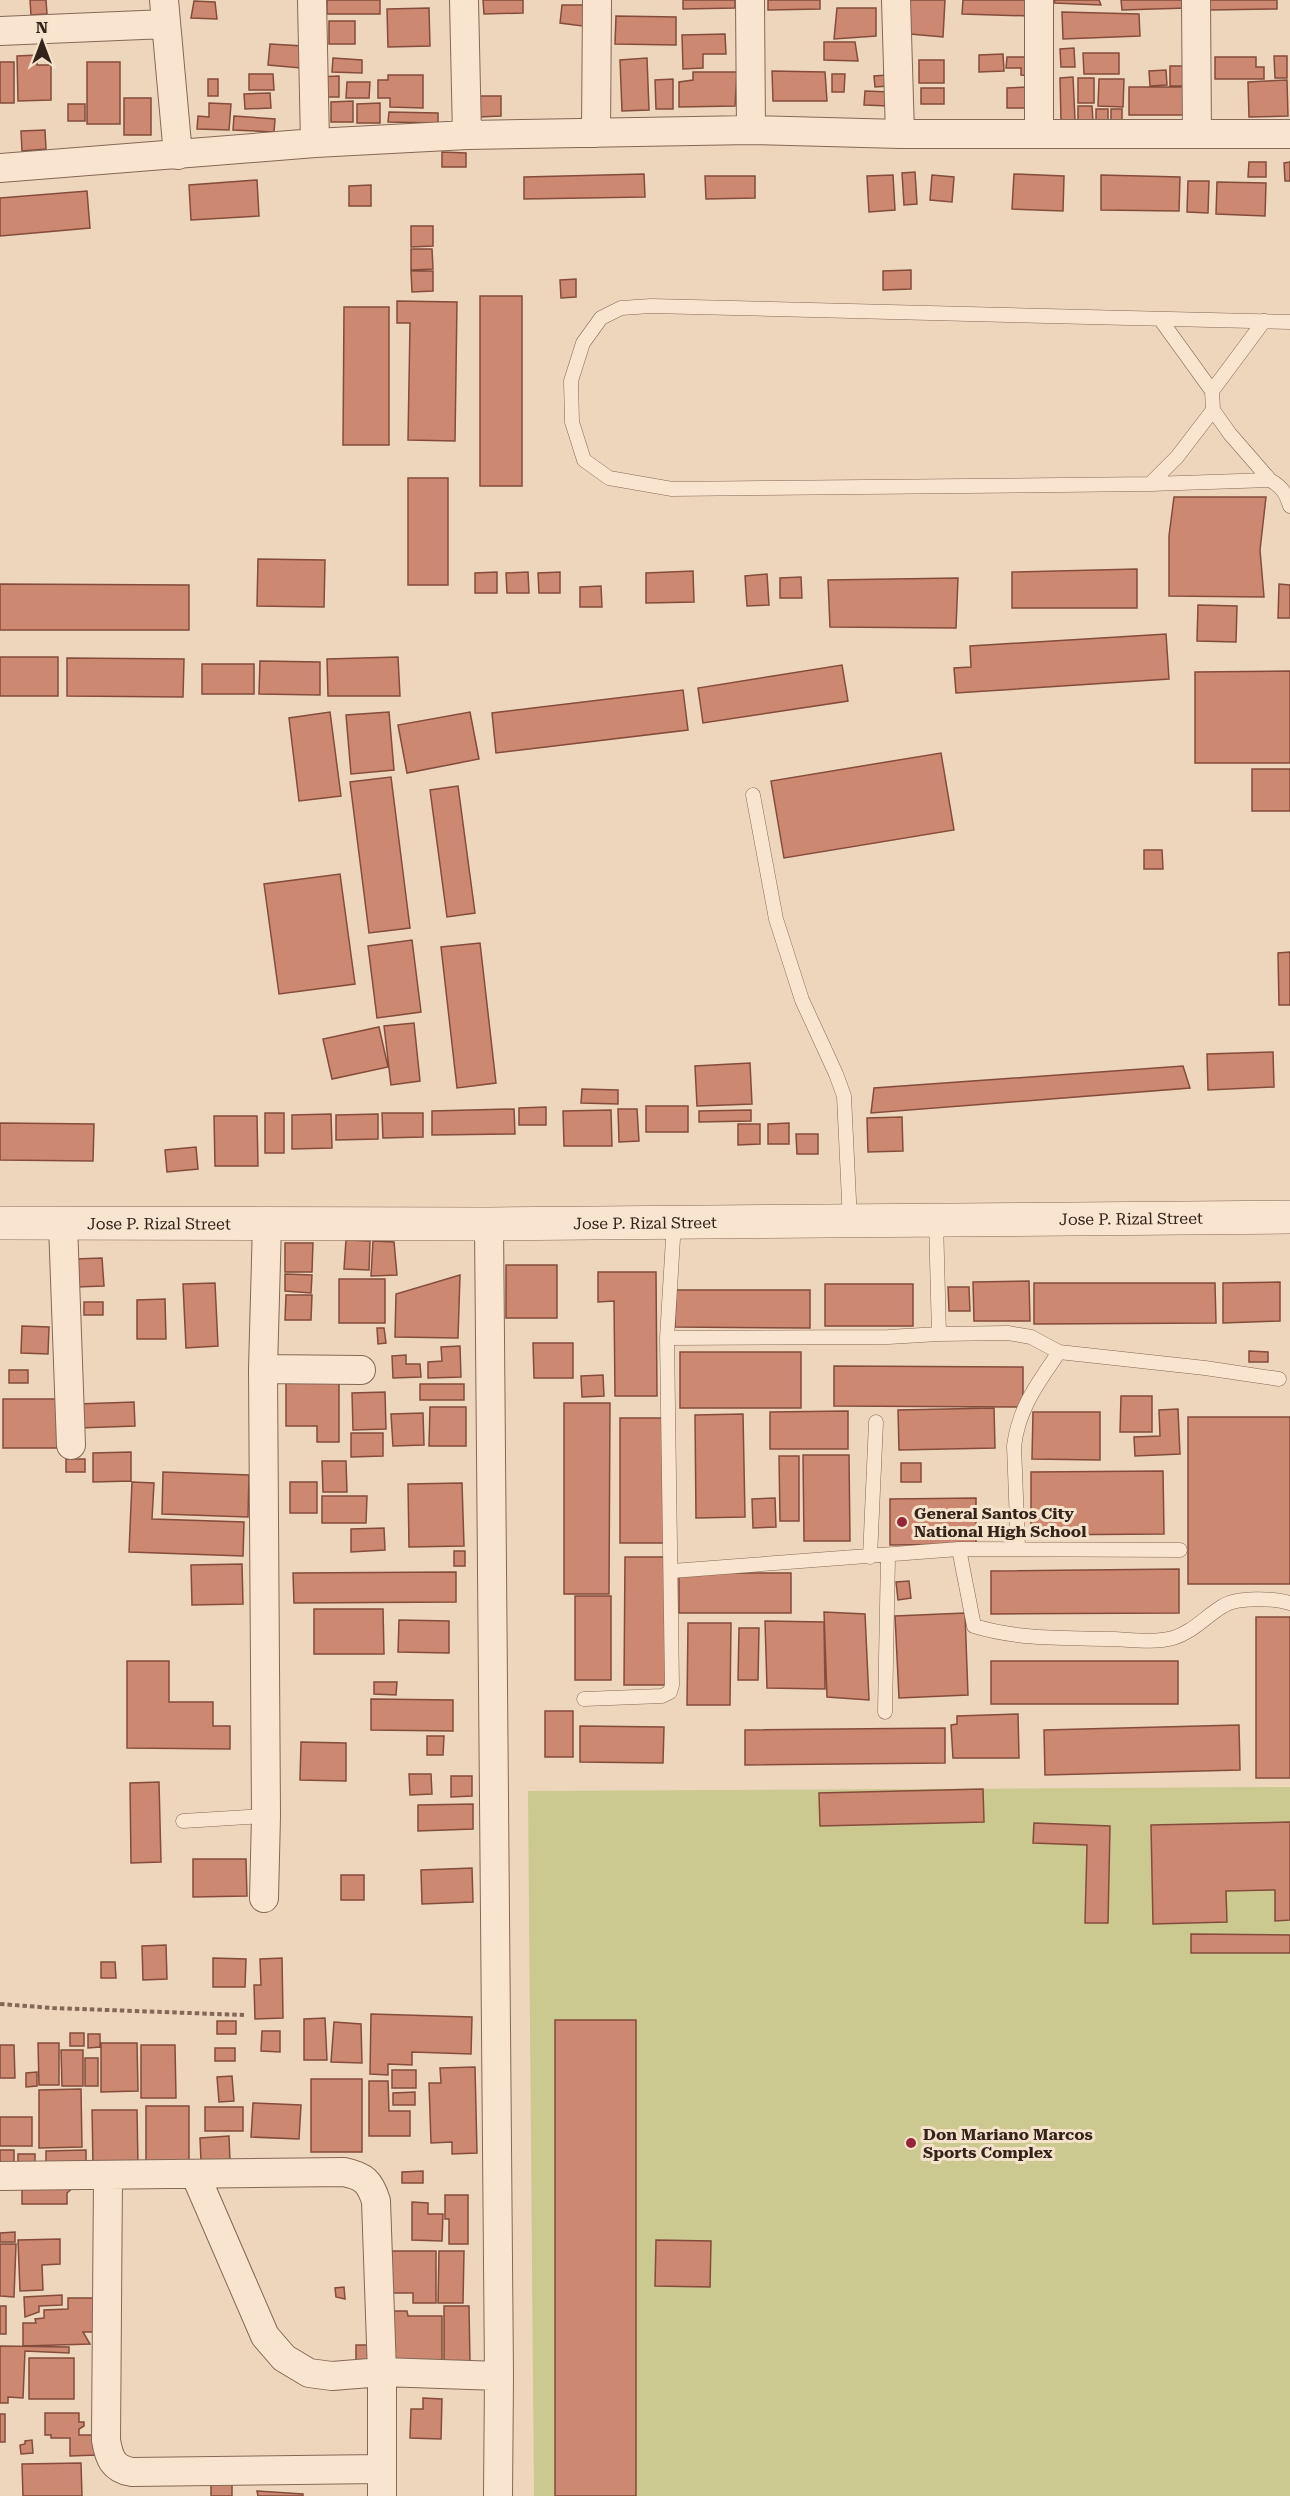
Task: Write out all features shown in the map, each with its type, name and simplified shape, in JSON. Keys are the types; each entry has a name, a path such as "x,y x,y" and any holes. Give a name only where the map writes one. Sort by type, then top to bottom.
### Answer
{"street":[{"path":"312,0 315,143"},
{"path":"464,0 467,135"},
{"path":"596,133 597,0"},
{"path":"750,0 751,130"},
{"path":"896,0 900,134"},
{"path":"1039,0 1039,132"},
{"path":"1196,0 1197,134"},
{"path":"0,32 165,12 178,155"},
{"path":"0,168 315,143 467,135 751,130 900,134 1039,132 1290,134"},
{"name":"Jose P. Rizal Street","path":"0,1223 489,1224 1290,1217"},
{"path":"63,1224 70,1445"},
{"path":"264,1898 266,1816 263,1369 267,1224"},
{"path":"489,1224 499,2376 498,2496"},
{"path":"263,1369 361,1370"},
{"path":"0,2176 344,2172 364,2178 370,2185 376,2201 382,2372 382,2482 132,2472 120,2470 112,2463 106,2440 108,2176"},
{"path":"195,2174 265,2336 284,2358 309,2373 332,2376 382,2372 499,2376"}],"lane":[{"path":"1270,480 1150,484 696,489 661,487 609,478 584,460 572,422 571,381 583,343 600,318 621,308 651,306 1290,321"},
{"path":"1160,319 1212,391 1213,410 1230,434 1270,480 1286,493 1290,506"},
{"path":"1212,391 1264,321"},
{"path":"1150,484 1178,457 1213,410"},
{"path":"753,795 776,919 802,1000 844,1096 850,1221"},
{"path":"936,1220 939,1334"},
{"path":"584,1699 662,1696 670,1692 672,1685 667,1338 674,1222"},
{"path":"667,1338 1008,1333 1031,1337 1059,1352 1205,1368 1279,1379"},
{"path":"1018,1548 1014,1446 1016,1430 1027,1400 1059,1352"},
{"path":"870,1557 876,1422"},
{"path":"672,1571 959,1549 1180,1550"},
{"path":"959,1549 974,1626 998,1633 1029,1637 1152,1640 1173,1638 1196,1627 1225,1604 1266,1599 1290,1603"},
{"path":"885,1712 888,1556"},
{"path":"183,1821 266,1816"}],"path":[{"path":"0,2004 244,2015"}],"shaded area":[{"name":"Don Mariano Marcos Sports Complex","path":"1290,1787 1290,2496 534,2496 528,1791"}],"building":[{"path":"30,0 46,0 47,14 31,15"},
{"path":"327,0 380,0 380,14 327,14"},
{"path":"483,0 523,0 523,13 484,14"},
{"path":"683,0 735,0 735,8 683,9"},
{"path":"768,0 820,0 820,9 768,10"},
{"path":"900,0 945,0 943,37 899,33"},
{"path":"963,0 1030,0 1029,16 962,14"},
{"path":"1055,0 1099,0 1101,5 1054,3"},
{"path":"1121,0 1187,0 1187,8 1122,10"},
{"path":"1208,0 1277,0 1277,9 1209,10"},
{"path":"194,1 215,2 217,19 191,18"},
{"path":"562,5 587,5 590,27 560,23"},
{"path":"429,8 430,46 388,47 387,9"},
{"path":"837,8 876,8 876,36 834,39"},
{"path":"1062,12 1139,14 1140,36 1063,39"},
{"path":"616,16 676,17 676,45 615,44"},
{"path":"329,21 355,21 355,44 329,44"},
{"path":"725,34 726,54 703,54 703,68 683,69 682,35"},
{"path":"824,42 855,42 858,61 824,60"},
{"path":"270,44 303,46 301,68 268,65"},
{"path":"1074,48 1075,67 1061,67 1060,49"},
{"path":"1083,53 1119,53 1119,74 1084,74"},
{"path":"1003,54 1004,71 979,72 979,55"},
{"path":"37,55 37,65 51,65 51,100 18,101 17,56"},
{"path":"1274,56 1287,56 1287,78 1275,78"},
{"path":"1007,57 1033,57 1033,76 1021,75 1021,68 1006,68"},
{"path":"1215,57 1256,57 1256,67 1264,67 1264,79 1215,79"},
{"path":"333,58 362,60 362,73 332,72"},
{"path":"647,58 649,110 622,111 620,60"},
{"path":"919,60 944,60 944,83 919,83"},
{"path":"0,62 14,62 14,103 0,103"},
{"path":"87,62 120,62 120,124 87,124"},
{"path":"1170,66 1190,66 1190,86 1170,86"},
{"path":"1166,70 1167,85 1150,86 1149,71"},
{"path":"772,71 825,72 827,101 773,101"},
{"path":"693,72 737,72 735,106 679,107 679,82 693,80"},
{"path":"249,74 273,74 274,90 249,90"},
{"path":"832,74 845,74 844,92 832,92"},
{"path":"388,75 423,75 423,108 390,107 390,98 378,98 378,80 388,80"},
{"path":"888,75 888,86 875,87 874,76"},
{"path":"339,76 339,97 317,97 317,77"},
{"path":"1073,77 1075,120 1061,121 1060,78"},
{"path":"1078,78 1094,78 1094,103 1078,103"},
{"path":"208,79 218,79 218,96 208,96"},
{"path":"673,79 673,109 656,109 655,80"},
{"path":"1099,79 1124,79 1123,107 1098,106"},
{"path":"1287,80 1288,116 1249,117 1248,82"},
{"path":"347,82 370,82 369,98 346,98"},
{"path":"1029,87 1029,108 1007,108 1007,88"},
{"path":"1129,87 1187,87 1187,115 1129,115"},
{"path":"921,88 944,88 944,104 921,104"},
{"path":"865,91 890,92 889,106 864,105"},
{"path":"270,93 271,108 245,109 244,94"},
{"path":"479,96 501,96 501,116 479,117"},
{"path":"124,98 151,98 151,135 124,135"},
{"path":"353,101 353,122 331,122 331,102"},
{"path":"209,103 231,104 229,130 197,129 198,116 209,117"},
{"path":"380,103 380,123 357,123 357,104"},
{"path":"68,104 85,104 85,121 68,121"},
{"path":"1078,106 1092,106 1093,121 1078,122"},
{"path":"1096,109 1108,109 1108,121 1096,121"},
{"path":"1111,109 1122,109 1122,120 1111,120"},
{"path":"389,112 438,113 438,123 388,122"},
{"path":"234,116 275,119 274,132 233,130"},
{"path":"45,130 46,149 22,151 21,131"},
{"path":"442,152 466,153 466,167 442,167"},
{"path":"1249,162 1266,162 1266,177 1248,177"},
{"path":"1290,162 1290,181 1285,181 1284,163"},
{"path":"915,172 917,204 904,205 902,173"},
{"path":"644,174 645,197 524,199 524,177"},
{"path":"1014,174 1064,176 1063,211 1012,209"},
{"path":"893,175 895,210 869,212 867,176"},
{"path":"932,175 954,177 952,202 930,200"},
{"path":"1101,175 1180,177 1179,211 1101,210"},
{"path":"705,176 755,176 755,198 706,199"},
{"path":"257,180 259,216 191,220 189,185"},
{"path":"1188,181 1209,181 1208,213 1187,212"},
{"path":"1217,182 1266,183 1265,216 1216,214"},
{"path":"371,185 371,206 349,206 349,186"},
{"path":"87,191 90,228 0,236 0,198"},
{"path":"411,226 433,226 433,246 411,247"},
{"path":"411,249 432,249 433,269 411,270"},
{"path":"911,270 911,289 883,290 883,271"},
{"path":"411,271 433,271 433,291 412,292"},
{"path":"576,279 576,297 561,298 560,280"},
{"path":"480,296 522,296 522,486 480,486"},
{"path":"397,301 457,302 455,441 408,440 410,323 397,323"},
{"path":"344,307 389,307 389,445 343,445"},
{"path":"408,478 448,478 448,585 408,585"},
{"path":"1174,497 1266,497 1260,550 1264,597 1169,596 1169,536"},
{"path":"258,559 325,560 324,607 257,606"},
{"path":"1137,569 1137,608 1012,608 1012,572"},
{"path":"693,571 694,602 646,603 646,573"},
{"path":"497,572 497,593 475,593 475,573"},
{"path":"528,572 529,593 507,593 506,573"},
{"path":"560,572 560,593 539,593 538,573"},
{"path":"767,574 769,605 747,606 745,576"},
{"path":"801,577 802,598 780,598 780,578"},
{"path":"958,578 956,628 830,627 828,580"},
{"path":"0,584 189,585 189,630 0,630"},
{"path":"1279,584 1290,585 1290,618 1278,618"},
{"path":"601,586 602,607 580,607 580,587"},
{"path":"1198,605 1237,606 1236,642 1197,641"},
{"path":"1166,634 1169,679 956,693 954,668 971,667 970,646"},
{"path":"0,657 58,657 58,696 0,696"},
{"path":"398,657 400,696 328,696 327,659"},
{"path":"67,658 184,659 183,697 67,696"},
{"path":"260,661 320,662 320,695 259,694"},
{"path":"202,664 254,664 254,694 202,694"},
{"path":"842,665 848,701 703,723 698,688"},
{"path":"1290,671 1290,763 1195,763 1195,672"},
{"path":"683,690 688,730 496,753 492,713"},
{"path":"330,712 341,796 299,801 289,718"},
{"path":"389,712 394,770 351,774 346,715"},
{"path":"470,712 479,759 407,773 398,725"},
{"path":"941,753 954,830 784,858 771,781"},
{"path":"1252,769 1290,769 1290,811 1252,811"},
{"path":"391,777 410,928 369,933 350,782"},
{"path":"458,786 475,913 447,917 430,790"},
{"path":"1144,850 1162,850 1163,869 1144,869"},
{"path":"340,874 355,984 279,994 264,884"},
{"path":"412,940 421,1012 377,1018 368,946"},
{"path":"480,943 496,1083 457,1088 441,947"},
{"path":"1290,952 1290,1005 1279,1005 1278,953"},
{"path":"414,1023 420,1081 391,1085 384,1026"},
{"path":"379,1027 388,1067 332,1079 323,1039"},
{"path":"1273,1052 1274,1087 1208,1090 1207,1054"},
{"path":"750,1063 752,1104 697,1106 695,1066"},
{"path":"1183,1066 1190,1088 871,1113 874,1088"},
{"path":"582,1089 618,1090 618,1104 581,1103"},
{"path":"646,1106 688,1106 688,1132 646,1132"},
{"path":"546,1107 546,1125 519,1125 519,1108"},
{"path":"514,1109 515,1134 432,1135 432,1111"},
{"path":"618,1109 637,1109 639,1141 619,1142"},
{"path":"611,1110 612,1146 564,1146 563,1111"},
{"path":"751,1110 751,1121 699,1122 699,1111"},
{"path":"265,1113 284,1113 284,1153 265,1153"},
{"path":"382,1113 423,1113 423,1137 383,1138"},
{"path":"331,1114 332,1148 292,1149 292,1115"},
{"path":"378,1114 378,1139 336,1140 336,1115"},
{"path":"214,1116 257,1116 258,1166 215,1166"},
{"path":"902,1117 903,1151 868,1152 867,1118"},
{"path":"0,1123 94,1124 93,1161 0,1160"},
{"path":"789,1123 789,1144 768,1144 768,1124"},
{"path":"738,1124 760,1124 760,1144 738,1145"},
{"path":"796,1134 818,1134 818,1154 797,1154"},
{"path":"196,1147 198,1169 167,1172 165,1150"},
{"path":"346,1240 370,1241 369,1270 344,1269"},
{"path":"373,1241 394,1242 397,1275 371,1276"},
{"path":"285,1243 313,1243 312,1272 285,1272"},
{"path":"102,1258 104,1286 75,1287 73,1259"},
{"path":"506,1265 557,1265 557,1318 506,1318"},
{"path":"598,1272 656,1272 657,1396 615,1396 614,1301 598,1302"},
{"path":"285,1274 312,1275 311,1293 285,1291"},
{"path":"460,1275 458,1338 395,1337 396,1294"},
{"path":"339,1279 385,1279 385,1323 339,1323"},
{"path":"1029,1281 1030,1321 974,1321 973,1282"},
{"path":"1280,1282 1280,1321 1223,1323 1223,1283"},
{"path":"215,1283 218,1346 186,1348 183,1284"},
{"path":"1034,1283 1215,1283 1216,1323 1034,1324"},
{"path":"825,1284 913,1284 913,1326 825,1326"},
{"path":"948,1287 969,1287 970,1311 949,1311"},
{"path":"676,1290 810,1290 810,1328 675,1327"},
{"path":"286,1295 312,1295 311,1320 285,1320"},
{"path":"165,1299 166,1339 137,1339 137,1300"},
{"path":"84,1302 103,1302 103,1315 84,1315"},
{"path":"22,1326 49,1327 48,1354 21,1353"},
{"path":"377,1328 384,1328 386,1343 378,1344"},
{"path":"533,1343 573,1343 573,1378 534,1378"},
{"path":"460,1346 461,1377 428,1378 428,1362 442,1361 441,1347"},
{"path":"1249,1351 1268,1352 1268,1362 1249,1362"},
{"path":"680,1352 801,1352 801,1408 680,1408"},
{"path":"406,1355 406,1364 420,1364 421,1377 393,1378 392,1356"},
{"path":"834,1366 1023,1367 1023,1407 834,1406"},
{"path":"9,1370 28,1370 28,1383 9,1383"},
{"path":"603,1375 604,1396 582,1397 581,1376"},
{"path":"286,1382 339,1382 339,1442 317,1442 317,1426 286,1426"},
{"path":"420,1384 464,1384 464,1400 420,1400"},
{"path":"385,1392 386,1429 353,1430 352,1393"},
{"path":"1121,1396 1152,1396 1152,1432 1120,1432"},
{"path":"3,1399 58,1399 58,1448 3,1448"},
{"path":"134,1402 135,1426 79,1428 78,1404"},
{"path":"564,1403 610,1403 609,1594 564,1594"},
{"path":"430,1407 466,1407 466,1446 429,1446"},
{"path":"994,1408 995,1448 899,1450 898,1410"},
{"path":"1178,1409 1180,1454 1135,1456 1134,1437 1160,1436 1159,1410"},
{"path":"848,1411 848,1449 770,1449 770,1412"},
{"path":"1033,1412 1100,1412 1100,1460 1032,1459"},
{"path":"423,1413 424,1445 393,1446 391,1414"},
{"path":"743,1414 745,1517 696,1518 695,1415"},
{"path":"1188,1417 1290,1417 1290,1584 1188,1584"},
{"path":"620,1418 666,1418 665,1543 620,1543"},
{"path":"351,1433 383,1433 383,1456 351,1457"},
{"path":"131,1452 131,1481 93,1482 93,1453"},
{"path":"803,1455 849,1455 850,1541 804,1541"},
{"path":"779,1456 799,1456 799,1521 780,1521"},
{"path":"66,1459 85,1459 85,1472 66,1472"},
{"path":"322,1461 346,1461 347,1492 323,1492"},
{"path":"901,1463 921,1463 921,1482 901,1482"},
{"path":"1163,1471 1164,1534 1031,1535 1031,1472"},
{"path":"163,1472 249,1475 248,1517 162,1514"},
{"path":"132,1482 154,1483 152,1519 244,1522 243,1556 129,1552"},
{"path":"290,1482 317,1482 317,1513 290,1513"},
{"path":"462,1483 464,1546 409,1547 408,1484"},
{"path":"322,1496 367,1496 366,1523 322,1523"},
{"path":"775,1498 776,1527 753,1528 752,1499"},
{"path":"976,1498 976,1544 890,1545 890,1499"},
{"path":"384,1528 385,1550 351,1552 351,1529"},
{"path":"454,1551 465,1551 465,1566 454,1566"},
{"path":"625,1557 666,1557 666,1685 624,1685"},
{"path":"242,1564 243,1604 192,1605 191,1565"},
{"path":"1179,1569 1179,1613 991,1614 991,1571"},
{"path":"456,1572 456,1602 294,1603 293,1573"},
{"path":"679,1573 791,1573 791,1613 679,1613"},
{"path":"909,1581 911,1598 898,1600 896,1582"},
{"path":"575,1596 611,1596 611,1680 575,1680"},
{"path":"314,1609 383,1609 384,1654 314,1654"},
{"path":"824,1612 865,1614 869,1700 827,1697"},
{"path":"965,1613 968,1695 899,1698 895,1616"},
{"path":"1256,1617 1290,1617 1290,1778 1256,1778"},
{"path":"399,1620 449,1621 449,1653 398,1652"},
{"path":"765,1621 824,1622 825,1689 767,1688"},
{"path":"688,1623 731,1623 730,1705 687,1705"},
{"path":"739,1628 759,1628 758,1680 738,1680"},
{"path":"127,1661 169,1661 169,1702 213,1702 213,1726 230,1726 230,1749 127,1748"},
{"path":"991,1661 1178,1661 1178,1704 991,1704"},
{"path":"374,1682 397,1682 396,1695 374,1694"},
{"path":"371,1699 453,1700 453,1731 371,1730"},
{"path":"545,1711 573,1711 573,1757 545,1757"},
{"path":"1018,1714 1019,1758 953,1758 951,1725 957,1724 957,1716"},
{"path":"1239,1725 1240,1770 1045,1775 1044,1730"},
{"path":"580,1726 664,1727 663,1763 580,1762"},
{"path":"945,1728 945,1763 745,1765 745,1730"},
{"path":"427,1736 444,1736 443,1755 427,1755"},
{"path":"301,1742 346,1743 346,1781 300,1780"},
{"path":"409,1774 431,1774 432,1794 410,1795"},
{"path":"451,1776 472,1776 472,1796 451,1797"},
{"path":"159,1782 161,1862 131,1863 130,1783"},
{"path":"983,1789 984,1822 820,1826 819,1793"},
{"path":"473,1804 473,1829 418,1831 418,1805"},
{"path":"1290,1822 1290,1920 1275,1921 1275,1890 1226,1891 1227,1922 1153,1924 1151,1825"},
{"path":"1034,1823 1110,1826 1108,1923 1085,1923 1087,1845 1033,1843"},
{"path":"193,1859 246,1859 247,1896 193,1897"},
{"path":"472,1868 473,1902 422,1904 421,1870"},
{"path":"341,1875 364,1875 364,1900 341,1900"},
{"path":"1191,1934 1290,1935 1290,1953 1191,1953"},
{"path":"166,1945 167,1979 143,1980 142,1946"},
{"path":"213,1958 246,1959 245,1987 213,1987"},
{"path":"282,1958 283,2018 255,2019 254,1985 261,1985 260,1959"},
{"path":"101,1962 115,1962 116,1978 101,1978"},
{"path":"371,2014 472,2017 471,2054 412,2052 412,2065 388,2064 388,2075 370,2074"},
{"path":"325,2018 327,2060 304,2060 304,2019"},
{"path":"555,2020 636,2020 636,2496 555,2496"},
{"path":"217,2021 236,2021 236,2034 217,2034"},
{"path":"334,2022 361,2024 362,2063 331,2062"},
{"path":"262,2031 280,2031 280,2052 261,2051"},
{"path":"70,2033 84,2033 84,2046 70,2046"},
{"path":"88,2034 100,2034 100,2047 88,2048"},
{"path":"38,2043 59,2043 59,2085 39,2085"},
{"path":"101,2043 137,2043 138,2091 101,2092"},
{"path":"0,2045 14,2045 15,2078 0,2078"},
{"path":"141,2045 175,2045 176,2098 141,2098"},
{"path":"215,2048 235,2048 235,2061 215,2061"},
{"path":"61,2050 83,2050 83,2086 62,2086"},
{"path":"85,2058 98,2058 98,2086 85,2086"},
{"path":"475,2067 477,2153 452,2154 452,2142 431,2143 429,2083 441,2083 440,2068"},
{"path":"392,2070 416,2070 416,2088 392,2088"},
{"path":"37,2072 37,2086 26,2087 26,2073"},
{"path":"232,2076 234,2101 219,2102 217,2077"},
{"path":"311,2079 362,2079 362,2152 311,2152"},
{"path":"369,2081 388,2081 389,2111 410,2111 410,2136 369,2136"},
{"path":"81,2089 82,2147 39,2148 39,2090"},
{"path":"415,2092 415,2105 393,2105 393,2093"},
{"path":"253,2103 301,2105 299,2139 251,2137"},
{"path":"146,2106 189,2106 189,2162 146,2163"},
{"path":"205,2107 243,2107 243,2131 205,2131"},
{"path":"92,2110 137,2110 138,2165 93,2166"},
{"path":"0,2117 32,2117 32,2146 0,2146"},
{"path":"229,2136 230,2161 201,2162 200,2138"},
{"path":"0,2150 14,2150 14,2165 0,2165"},
{"path":"86,2150 86,2168 46,2168 46,2151"},
{"path":"18,2154 35,2154 35,2166 18,2167"},
{"path":"423,2171 423,2183 402,2183 402,2172"},
{"path":"22,2183 77,2184 67,2193 67,2204 22,2204"},
{"path":"445,2195 468,2195 468,2244 449,2244 449,2219 445,2219"},
{"path":"412,2202 428,2203 428,2214 443,2214 442,2241 412,2240"},
{"path":"15,2232 15,2242 0,2242 0,2233"},
{"path":"60,2239 60,2264 42,2265 43,2290 20,2291 18,2240"},
{"path":"656,2240 711,2241 710,2287 655,2286"},
{"path":"0,2244 16,2244 14,2297 0,2296"},
{"path":"392,2251 436,2251 436,2303 413,2303 413,2293 392,2293"},
{"path":"439,2251 464,2251 463,2303 438,2303"},
{"path":"344,2287 345,2299 336,2297 335,2288"},
{"path":"62,2295 62,2305 39,2306 39,2312 25,2317 24,2297"},
{"path":"68,2298 93,2298 94,2332 83,2332 90,2344 23,2346 23,2323 36,2323 35,2319 44,2318 44,2310 68,2309"},
{"path":"0,2306 6,2306 6,2334 0,2334"},
{"path":"444,2306 469,2306 470,2363 444,2364"},
{"path":"393,2311 407,2311 408,2316 442,2316 442,2362 393,2362"},
{"path":"356,2345 371,2345 372,2362 356,2362"},
{"path":"0,2346 69,2347 69,2353 25,2351 23,2398 8,2397 8,2403 0,2403"},
{"path":"29,2358 74,2358 74,2399 29,2399"},
{"path":"423,2398 442,2399 441,2439 410,2438 411,2409 423,2409"},
{"path":"45,2413 79,2413 79,2422 84,2422 84,2426 79,2429 79,2435 97,2435 97,2455 70,2456 70,2438 51,2438 51,2435 45,2435"},
{"path":"0,2414 5,2414 5,2442 0,2442"},
{"path":"32,2440 33,2453 21,2454 20,2445"},
{"path":"81,2463 82,2496 23,2496 22,2464"},
{"path":"211,2483 232,2483 232,2496 211,2496"},
{"path":"257,2491 303,2494 303,2496 258,2496"}],"place":[{"name":"General Santos City National High School","path":"902,1522"},
{"name":"Don Mariano Marcos Sports Complex","path":"911,2143"}]}
